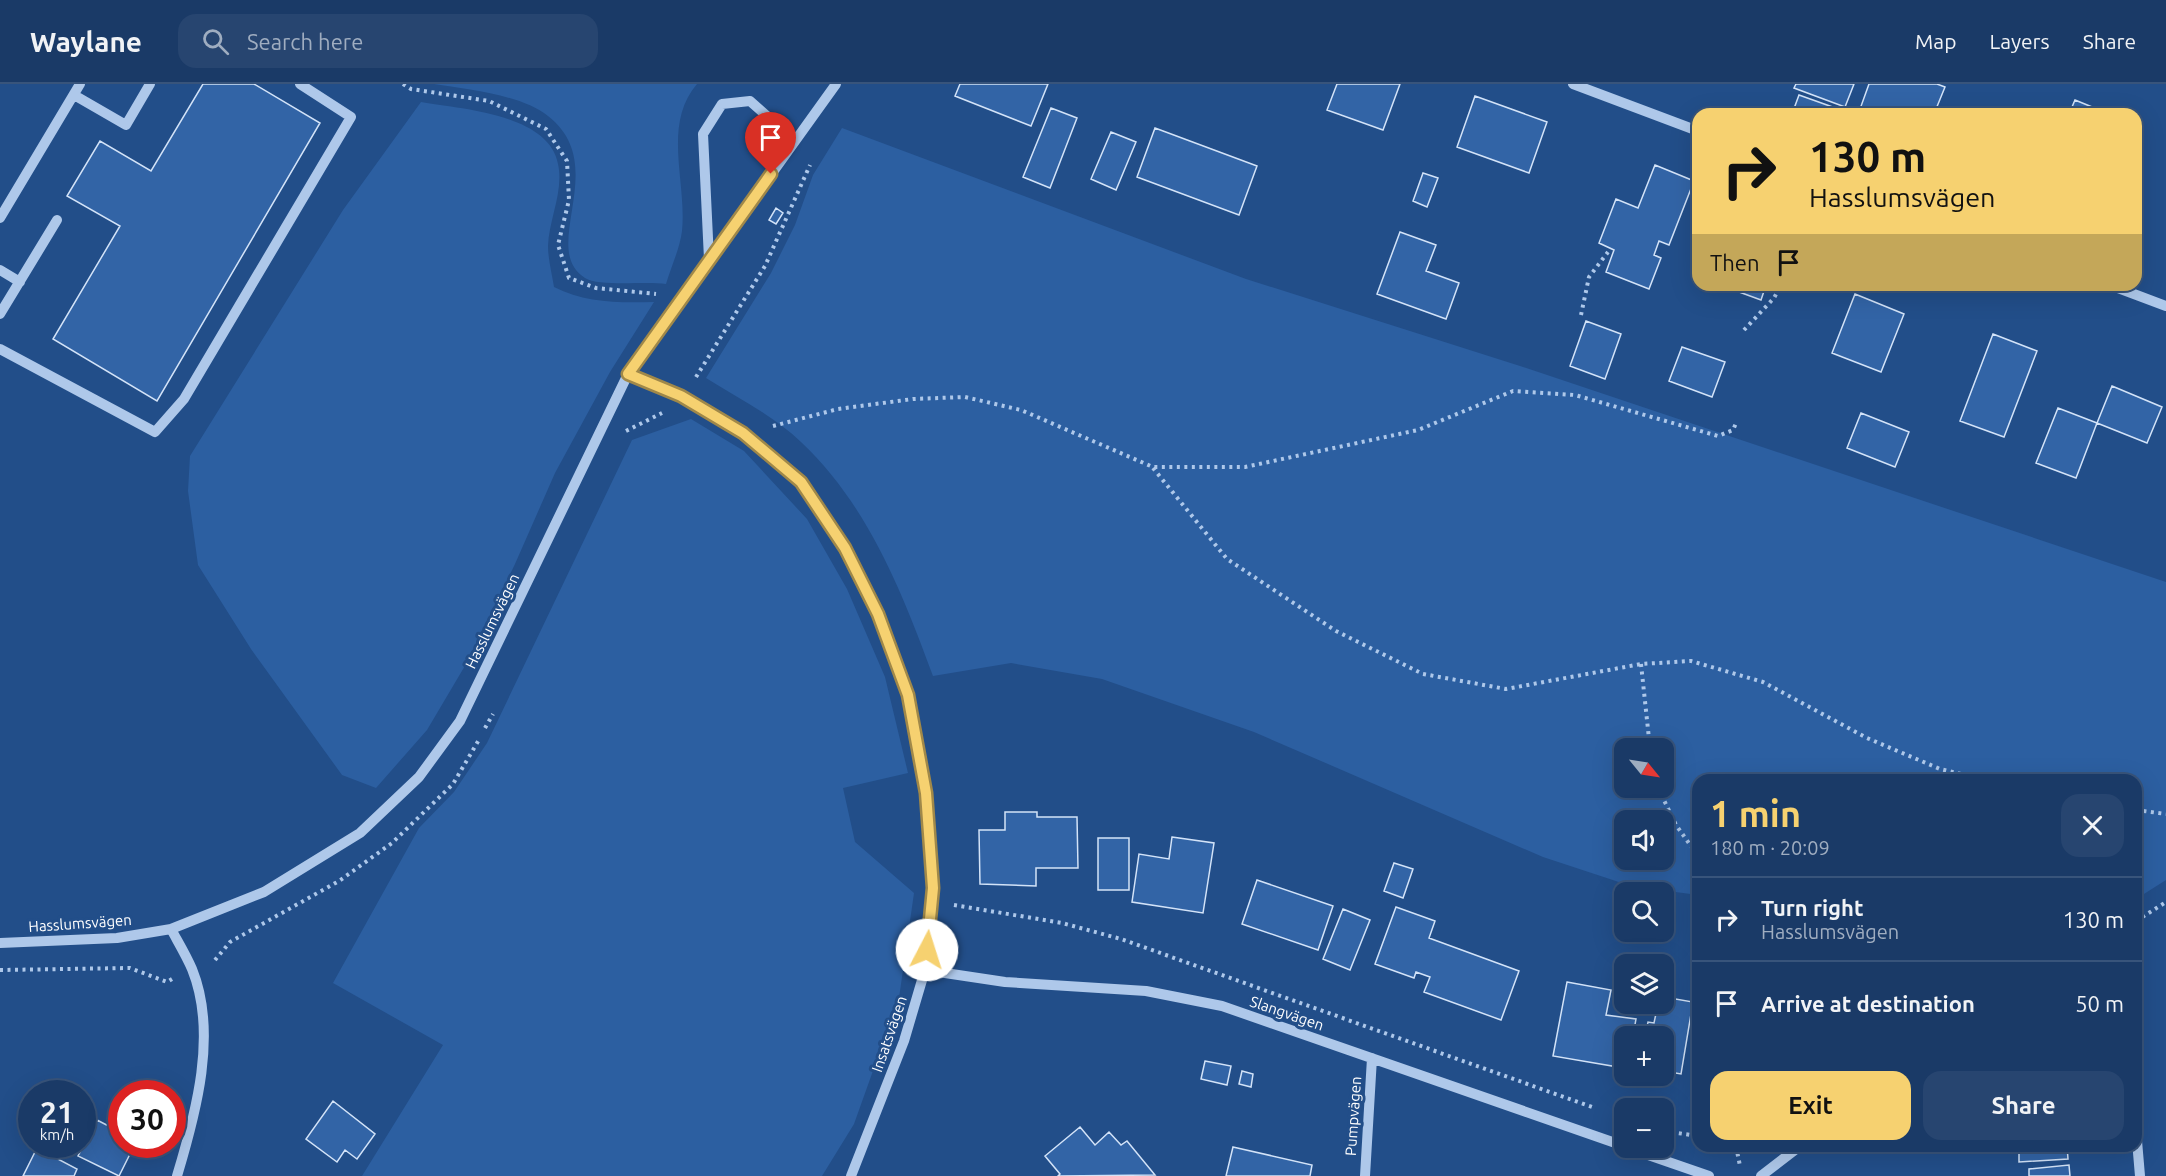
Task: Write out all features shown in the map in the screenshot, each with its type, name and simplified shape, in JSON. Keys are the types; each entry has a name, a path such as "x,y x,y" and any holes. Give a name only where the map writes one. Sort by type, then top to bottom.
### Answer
{"street":[{"path":"0,218 4,203 80,84"},
{"path":"74,95 126,125 150,84"},
{"path":"0,349 155,432 184,399 351,117 300,84"},
{"name":"Hasslumsvägen","path":"0,942 117,938 171,928 264,892 360,833 419,777 460,721 628,374 836,84"},
{"path":"1573,84 1692,129"},
{"path":"709,259 703,134 722,104 750,101 776,124 783,157"},
{"path":"0,314 57,220"},
{"path":"0,270 20,282"},
{"path":"2126,291 2166,306"},
{"name":"Insatsvägen","path":"628,374 681,396 743,433 801,482 845,548 878,614 908,695 926,793 933,888 925,970 904,1041 853,1176"},
{"path":"171,928 195,979 204,1044 196,1114 177,1176"},
{"name":"Slangvägen","path":"925,970 1005,982 1146,991 1222,1006 1614,1143"},
{"name":"Pumpvägen","path":"1365,1176 1372,1058"},
{"path":"1761,1176 1792,1152"},
{"path":"2138,1152 2140,1176"},
{"name":"Slangvägen","path":"1657,1158 1709,1176"}],"path":[{"path":"403,84 411,89 489,101 546,129 567,161 569,200 558,245 569,278 596,288 682,297"},
{"path":"1581,315 1589,277 1608,252"},
{"path":"1744,330 1778,291"},
{"path":"743,433 838,409 913,399 965,397 1021,410 1153,467 1245,467 1418,430 1513,391 1575,395 1718,436 1733,430 1737,421"},
{"path":"1153,467 1227,558 1336,631 1423,674 1506,689 1641,664 1691,661 1763,682 1867,738 1940,769 1961,774"},
{"path":"1641,664 1649,738"},
{"path":"1663,798 1676,825 1692,848"},
{"path":"2142,811 2166,814"},
{"path":"2142,917 2166,902"},
{"path":"950,904 1062,923 1121,939 1602,1111"},
{"path":"1674,1132 1692,1135"},
{"path":"1737,1152 1742,1176"}],"shaded area":[{"path":"434,84 697,84 687,100 678,136 682,231 666,284 592,281 585,278 573,264 568,247 575,181 574,158 566,136 548,116 509,98"},
{"path":"421,102 501,117 521,124 538,134 551,147 558,164 559,174 558,195 548,246 554,287 590,299 615,302 654,302 610,372 555,473 515,564 469,659 427,730 376,788 342,775 251,649 198,565 188,491 190,456 343,210"},
{"path":"842,128 1246,279 1520,366 2166,582 2166,880 2142,895 2142,774 1692,774 1692,894 1674,892 1674,882 1619,882 1543,857 1254,732 1102,679 1011,663 933,676 895,582 880,551 846,493 801,442 779,424 706,378 771,273 795,225 813,175"},
{"path":"691,419 744,451 807,519 847,589 885,677 908,773 843,788 855,842 914,893 899,998 854,1124 822,1176 362,1176 443,1045 333,983 419,828 454,792 487,743 632,440"}],"building":[{"path":"203,84 254,84 320,123 157,401 53,339 120,226 67,196 100,141 151,171"},
{"path":"960,84 1048,84 1031,126 955,96"},
{"path":"1337,84 1400,84 1383,130 1327,110"},
{"path":"1796,84 1854,84 1845,107 1794,88"},
{"path":"1869,84 1937,84 1945,87 1936,108 1860,108"},
{"path":"1799,95 1835,108 1794,108"},
{"path":"1475,96 1547,122 1529,173 1457,147"},
{"path":"2075,100 2095,108 2072,108"},
{"path":"1051,108 1077,118 1050,188 1023,177"},
{"path":"1155,128 1257,166 1239,215 1137,177"},
{"path":"1111,132 1136,142 1116,190 1091,179"},
{"path":"1655,165 1692,180 1692,186 1669,245 1659,241 1654,255 1661,258 1649,289 1606,272 1614,250 1599,243 1616,199 1638,208"},
{"path":"1423,173 1438,178 1427,207 1413,201"},
{"path":"776,208 783,213 776,224 769,220"},
{"path":"1400,232 1436,245 1426,271 1459,283 1446,319 1377,294"},
{"path":"1736,291 1764,291 1761,300"},
{"path":"1855,294 1904,314 1881,372 1832,353"},
{"path":"1586,321 1621,334 1605,379 1570,366"},
{"path":"1993,334 2037,351 2004,437 1960,421"},
{"path":"1682,347 1725,362 1712,397 1669,381"},
{"path":"2112,386 2162,407 2147,443 2097,423"},
{"path":"2058,408 2097,423 2076,478 2036,463"},
{"path":"1861,413 1909,432 1895,467 1847,448"},
{"path":"1005,812 1037,812 1037,817 1077,817 1078,868 1036,868 1036,886 980,884 979,830 1005,830"},
{"path":"1172,837 1214,843 1203,913 1132,902 1139,854 1169,859"},
{"path":"1098,838 1129,838 1129,890 1098,890"},
{"path":"1394,863 1413,869 1403,898 1384,891"},
{"path":"1257,880 1333,906 1318,950 1242,924"},
{"path":"1396,907 1435,921 1429,938 1519,971 1501,1020 1424,992 1430,977 1416,972 1414,978 1375,964"},
{"path":"1343,909 1370,920 1350,970 1323,959"},
{"path":"1567,982 1611,990 1606,1015 1636,1019 1635,1026 1614,1026 1614,1066 1553,1056"},
{"path":"1674,999 1692,1002 1681,1074 1674,1073 1674,1026 1647,1026 1648,1022 1654,1023 1656,1014 1674,1014"},
{"path":"1205,1061 1231,1066 1227,1085 1201,1079"},
{"path":"1242,1071 1253,1074 1251,1087 1239,1084"},
{"path":"333,1101 375,1134 357,1159 345,1150 337,1162 306,1139"},
{"path":"97,1120 108,1126 108,1158 128,1158 119,1176 82,1158 96,1158"},
{"path":"1080,1127 1095,1145 1109,1132 1121,1145 1127,1141 1155,1175 1058,1176 1060,1174 1045,1156"},
{"path":"1233,1147 1312,1165 1310,1176 1226,1176"},
{"path":"2019,1152 2067,1152 2068,1159 2019,1162"},
{"path":"32,1158 56,1158 77,1169 74,1176 23,1176"},
{"path":"2069,1165 2070,1176 2029,1176 2029,1169"}],"route":[{"path":"771,174 628,374 681,396 743,433 801,482 845,548 878,614 908,695 926,793 933,888 927,950"}]}
